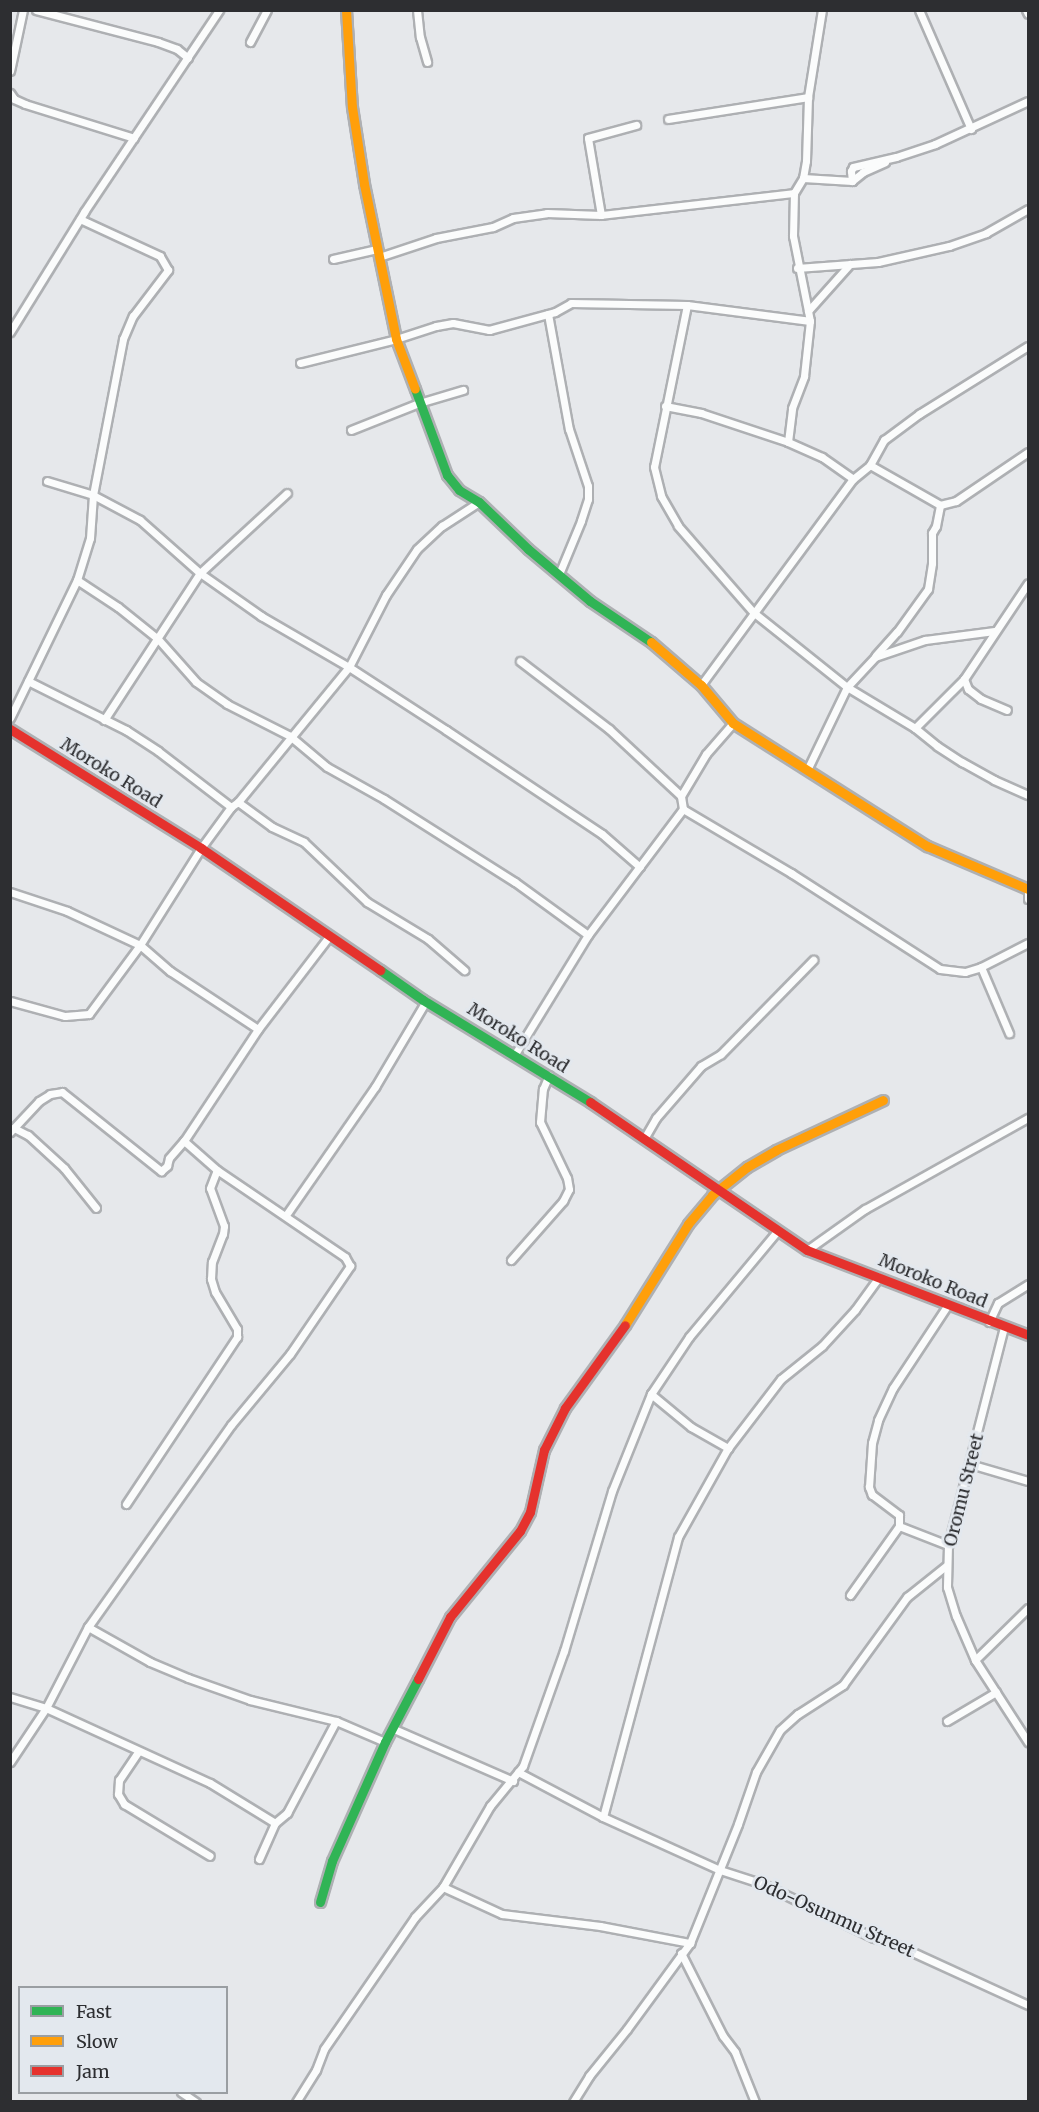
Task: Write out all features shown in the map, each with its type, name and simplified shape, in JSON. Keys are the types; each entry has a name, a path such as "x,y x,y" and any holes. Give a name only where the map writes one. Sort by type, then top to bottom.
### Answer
{"street":[{"path":"10,71 23,10"},
{"path":"36,10 158,42 177,49 188,58"},
{"path":"10,333 80,219 219,10"},
{"path":"250,42 267,10"},
{"path":"346,10 352,107 396,339 447,475 459,490 479,502 590,601 664,651 701,685 733,723 808,768 927,846 1028,888 1029,899"},
{"path":"417,10 420,37 427,62"},
{"path":"788,442 792,408 804,376 810,321 792,236 794,193 803,178 808,97 822,10"},
{"path":"919,10 971,129"},
{"path":"10,93 14,99 25,104 134,138"},
{"path":"668,119 808,97"},
{"path":"803,178 852,181 853,166 896,157 971,129 1029,101"},
{"path":"601,215 588,138 636,125"},
{"path":"333,259 378,253 436,238 493,227 513,218 547,213 601,215 794,193"},
{"path":"797,268 896,259 969,240 1029,209"},
{"path":"10,718 77,580 90,538 94,513 93,495 123,339 133,316 168,270 160,256 80,219"},
{"path":"808,311 850,264"},
{"path":"300,363 453,323 489,330 548,314 571,303 687,305 810,321"},
{"path":"687,305 679,355 665,406 654,467 661,496 678,526 753,612 847,687 915,728 937,746 978,771 1029,795"},
{"path":"548,314 569,429 586,476 588,499 559,574"},
{"path":"701,685 853,479 870,465 885,440 903,425 1029,346"},
{"path":"351,430 419,403 463,390"},
{"path":"665,406 723,419 788,442 822,457 853,479"},
{"path":"870,465 940,505 956,501 1029,452"},
{"path":"47,481 93,495 140,520 200,573 261,616 349,667 602,834 640,867"},
{"path":"104,720 200,573 287,493"},
{"path":"11,1001 65,1016 89,1014 140,945 201,848 231,807 238,802 349,667 386,595 417,549 442,526 479,502"},
{"path":"808,768 847,687 897,632 928,589 932,563 932,533 936,526 940,505"},
{"path":"77,580 118,607 158,639 196,682 227,704 290,736 327,767 384,799 515,882 588,935"},
{"path":"915,728 963,679 1029,583"},
{"path":"875,657 925,640 994,631"},
{"path":"515,1054 588,935 683,809 681,796 609,729 520,661"},
{"path":"963,679 968,689 981,699 1007,710"},
{"path":"28,681 126,730 158,751 231,807"},
{"path":"681,796 706,754 733,723"},
{"name":"Moroko Road","path":"10,729 201,848 426,1001 549,1075 645,1137 807,1250 947,1306 1029,1335"},
{"path":"238,802 272,827 304,842 367,902 428,939 465,970"},
{"path":"683,809 791,873 940,969 965,972 981,968 1029,943"},
{"path":"10,892 66,911 140,945 170,971 258,1029"},
{"path":"96,1208 64,1168 28,1135 12,1130 39,1101 50,1094 62,1092 161,1171 184,1141 258,1029 330,935"},
{"path":"645,1137 656,1118 700,1066 722,1054 813,960"},
{"path":"981,968 1008,1033"},
{"path":"286,1215 375,1087 426,1001"},
{"path":"511,1260 563,1201 569,1189 567,1178 540,1122 543,1089 549,1075"},
{"path":"320,1902 332,1861 385,1742 394,1729 458,1604 520,1531 530,1512 544,1450 565,1408 637,1308 688,1224 712,1195 722,1190 747,1167 777,1150 883,1100"},
{"path":"807,1250 865,1209 1029,1118"},
{"path":"10,1762 46,1708 88,1627 231,1425 290,1354 347,1274 350,1266 345,1257 217,1170 184,1141"},
{"path":"126,1504 237,1337 237,1329 215,1292 211,1279 212,1262 224,1226 210,1188 217,1170"},
{"path":"296,2102 316,2070 324,2049 415,1917 443,1887 490,1806 513,1781 526,1759 564,1651 612,1491 651,1394 689,1337 778,1230"},
{"path":"603,1817 678,1537 728,1448 781,1380 822,1346 855,1310 879,1277"},
{"path":"989,1322 998,1303 1029,1284"},
{"path":"850,1595 899,1526 899,1515 872,1495 869,1487 872,1443 878,1420 893,1388 947,1306"},
{"name":"Oromu Street","path":"1004,1327 948,1545 947,1587 956,1616 975,1660 1029,1742"},
{"path":"651,1394 691,1427 728,1448"},
{"path":"970,1464 1029,1481"},
{"path":"899,1526 948,1545"},
{"path":"573,2102 589,2076 627,2029 690,1943 756,1772 784,1725 843,1685 907,1597 947,1565"},
{"path":"975,1660 1029,1608"},
{"path":"88,1627 150,1662 188,1678 250,1700 336,1721 385,1742"},
{"path":"947,1721 996,1692"},
{"path":"10,1697 46,1708 210,1783 275,1824"},
{"path":"259,1859 275,1824 287,1813 336,1721"},
{"path":"394,1729 513,1781"},
{"path":"138,1752 119,1780 118,1794 124,1804 210,1856"},
{"name":"Odo-Osunmu Street","path":"518,1772 603,1817 720,1870 763,1884 874,1938 897,1945 955,1970 1029,2005"},
{"path":"443,1887 502,1914 600,1926 690,1943"},
{"path":"681,1953 745,2075 755,2102"}],"traffic: fast":[{"path":"415,389 447,475 459,490 479,502 528,549 590,601 651,642"},
{"path":"380,970 423,1000 590,1102"},
{"path":"320,1902 332,1861 385,1742 418,1679"}],"traffic: slow":[{"path":"346,10 352,107 364,184 396,339 415,389"},
{"path":"651,642 701,685 733,723 927,846 1028,889"},
{"path":"625,1325 688,1224 712,1195 747,1167 776,1150 883,1100"}],"traffic: jam":[{"path":"10,729 201,848 380,970"},
{"path":"590,1102 807,1250 1028,1335"},
{"path":"418,1679 450,1617 520,1531 530,1512 544,1450 565,1408 625,1325"}]}
